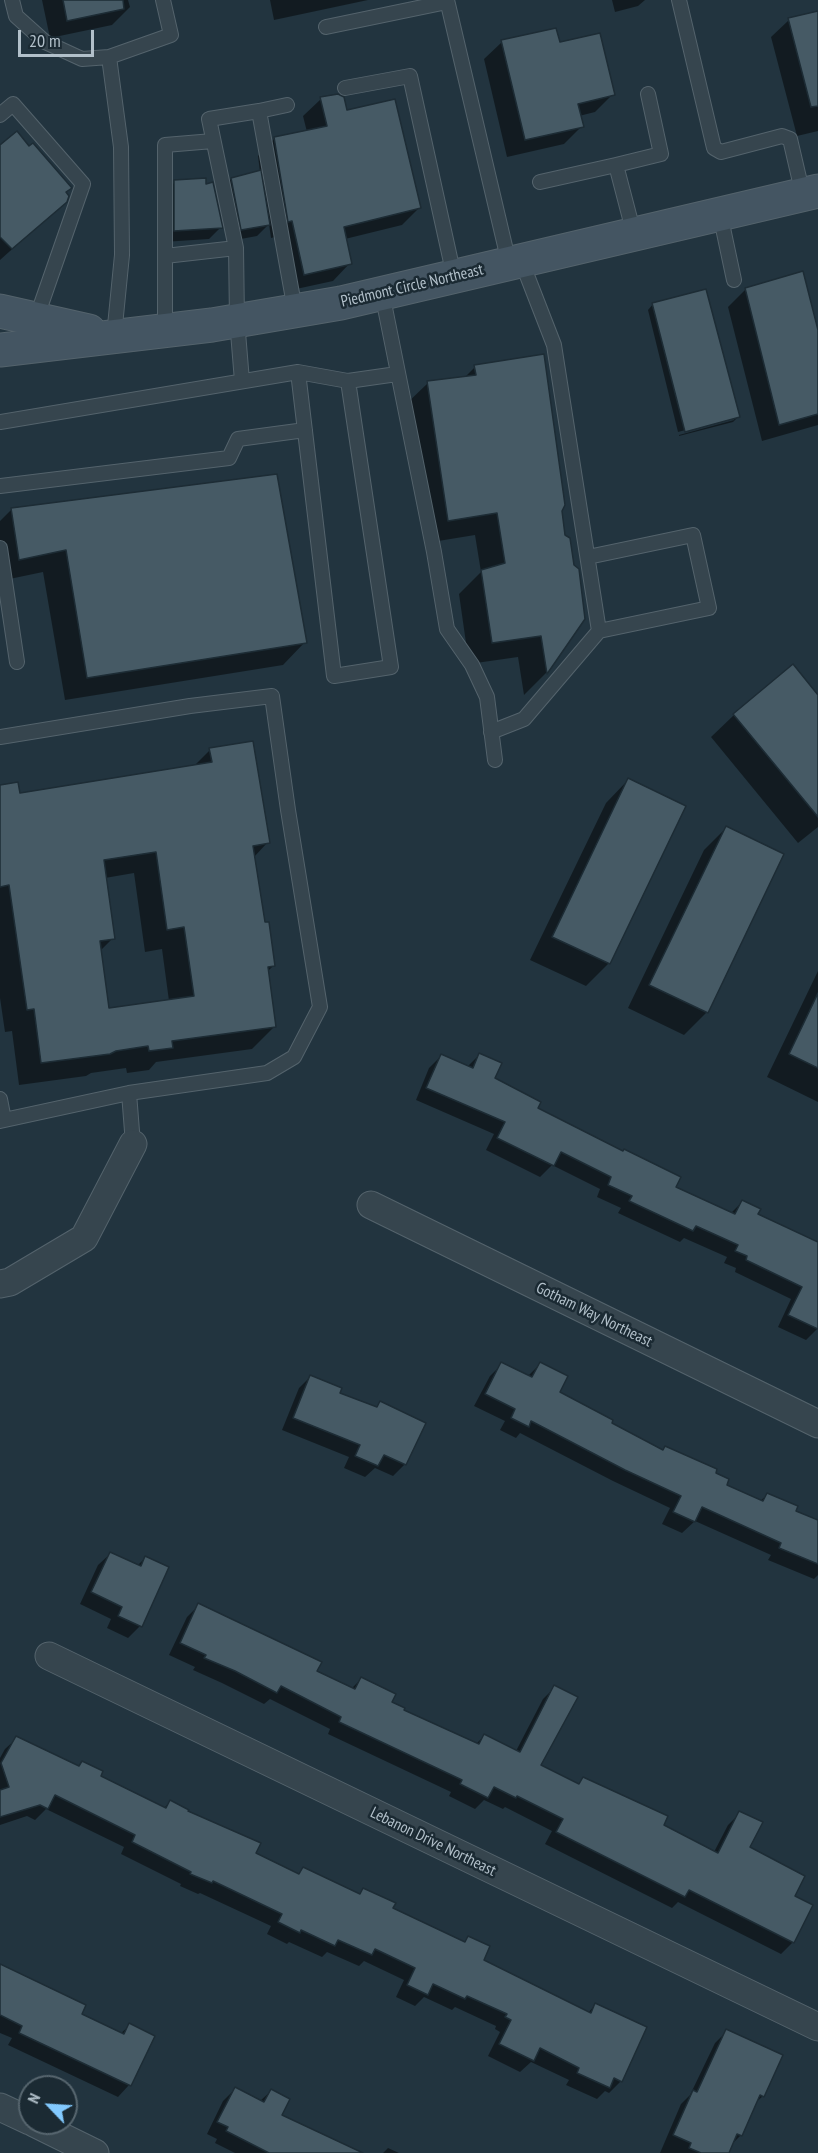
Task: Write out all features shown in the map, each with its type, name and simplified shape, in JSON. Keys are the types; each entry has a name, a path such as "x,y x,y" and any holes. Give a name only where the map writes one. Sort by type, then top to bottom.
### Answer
{"main road":[{"name":"Piedmont Circle Northeast","path":"0,350 165,331 296,310 382,293 811,193"},
{"path":"0,311 114,337"}],"street":[{"path":"3,1288 84,1238 134,1144"},
{"name":"Gotham Way Northeast","path":"370,1205 818,1424"},
{"name":"Lebanon Drive Northeast","path":"49,1656 818,2027"},
{"path":"0,2107 18,2115"},
{"path":"58,2135 95,2153"}],"lane":[{"path":"12,0 16,16 45,42 82,59 109,57 171,35 163,0"},
{"path":"679,0 714,148 721,152 782,136 790,139 811,193"},
{"path":"326,27 447,1 515,262 554,345 599,631"},
{"path":"109,57 121,147 122,255 114,337"},
{"path":"345,88 410,76 454,276"},
{"path":"540,182 661,154 648,94"},
{"path":"0,115 13,104 83,184 36,319"},
{"path":"242,381 237,320 236,248 209,119 287,105"},
{"path":"259,111 296,310"},
{"path":"165,331 165,145 213,141"},
{"path":"616,165 634,234"},
{"path":"720,214 734,280"},
{"path":"165,256 236,248"},
{"path":"382,293 434,552 447,629 472,665 487,697 495,759"},
{"path":"0,422 298,372 348,381 397,374"},
{"path":"298,372 334,676 391,667 348,381"},
{"path":"0,486 229,458 238,439 305,430"},
{"path":"491,732 524,719 599,631 709,608 693,535 588,557"},
{"path":"0,548 17,662"},
{"path":"0,737 190,706 272,696 320,1007 294,1058 267,1073 129,1093 2,1120 0,1099"},
{"path":"129,1093 134,1144"}],"building":[{"path":"63,0 123,0 124,9 67,21"},
{"path":"818,11 818,106 811,107 788,18"},
{"path":"556,28 560,42 600,33 615,95 578,104 584,127 525,140 501,40"},
{"path":"338,94 344,97 347,110 395,99 421,208 344,227 352,264 304,275 292,221 288,222 274,137 327,126 320,97"},
{"path":"17,131 29,146 33,143 72,188 66,192 69,196 67,202 12,249 0,237 0,145"},
{"path":"261,170 270,225 241,230 231,178"},
{"path":"206,178 206,184 213,182 223,228 174,231 174,180"},
{"path":"803,271 818,330 818,414 779,425 745,288"},
{"path":"706,289 740,417 685,432 652,303"},
{"path":"544,354 565,505 562,511 565,535 570,538 574,565 579,569 585,619 547,674 541,636 492,643 481,570 505,563 497,513 448,521 427,381 476,375 474,365"},
{"path":"277,474 307,643 87,678 66,550 19,560 11,508"},
{"path":"793,664 818,695 818,817 733,714"},
{"path":"253,741 270,843 253,846 265,922 269,922 275,966 268,967 276,1027 172,1041 173,1048 149,1051 148,1046 110,1054 41,1063 34,1009 27,1010 9,885 0,887 0,785 18,782 20,793 212,762 209,748","holes":["156,852 167,930 184,927 194,996 109,1008 100,941 115,939 104,860"]},
{"path":"628,778 686,806 610,964 552,937"},
{"path":"726,826 784,854 708,1013 649,985"},
{"path":"818,993 818,1068 789,1054"},
{"path":"479,1053 502,1063 495,1078 541,1102 538,1108 681,1177 676,1187 735,1214 742,1200 761,1209 758,1214 818,1242 818,1329 788,1315 802,1287 746,1260 747,1256 735,1251 738,1245 696,1226 693,1231 629,1201 632,1196 608,1185 611,1177 561,1152 554,1166 497,1138 505,1122 426,1088 441,1054 473,1068"},
{"path":"501,1362 532,1377 540,1362 568,1376 560,1392 613,1420 612,1423 663,1450 665,1446 717,1469 716,1473 729,1479 727,1485 763,1501 767,1493 798,1506 796,1511 818,1520 818,1564 779,1548 781,1543 702,1507 695,1522 673,1512 681,1496 531,1421 529,1427 511,1418 515,1409 485,1394"},
{"path":"310,1375 342,1388 340,1393 377,1407 380,1401 426,1423 406,1465 384,1455 378,1466 355,1456 360,1445 293,1418"},
{"path":"110,1552 141,1566 145,1556 169,1567 142,1627 118,1616 122,1607 91,1592"},
{"path":"198,1603 322,1662 317,1671 355,1689 361,1677 396,1694 392,1702 405,1708 404,1710 479,1744 484,1734 520,1752 554,1685 578,1697 541,1765 579,1784 583,1777 668,1816 664,1825 718,1853 739,1811 763,1822 750,1847 805,1876 795,1896 813,1905 794,1943 689,1890 685,1897 556,1832 563,1819 517,1796 516,1798 494,1787 488,1798 460,1784 462,1780 339,1722 341,1717 281,1686 277,1693 204,1658 206,1655 180,1643"},
{"path":"16,1736 79,1766 82,1761 103,1771 101,1776 166,1808 170,1800 188,1811 261,1843 256,1853 299,1874 303,1867 360,1894 363,1888 396,1903 393,1908 465,1942 468,1936 490,1946 484,1960 591,2013 595,2003 647,2027 622,2082 614,2078 610,2088 577,2073 579,2068 540,2048 534,2061 499,2044 511,2020 505,2017 507,2014 467,1996 465,1999 433,1984 428,1995 407,1985 415,1968 375,1949 372,1955 338,1940 335,1946 301,1930 300,1933 278,1922 282,1914 213,1881 212,1883 190,1874 191,1872 132,1842 135,1835 55,1795 48,1809 40,1805 0,1817 0,1790 9,1787 1,1763"},
{"path":"0,1964 86,2005 82,2014 124,2034 129,2023 155,2036 131,2086 19,2033 22,2026 0,2015"},
{"path":"726,2029 783,2055 764,2097 760,2095 742,2136 737,2134 729,2153 701,2153 689,2148 691,2143 673,2135 693,2090 697,2092"},
{"path":"235,2087 264,2102 271,2089 290,2099 282,2115 363,2153 269,2153 226,2131 228,2127 217,2122"}]}
